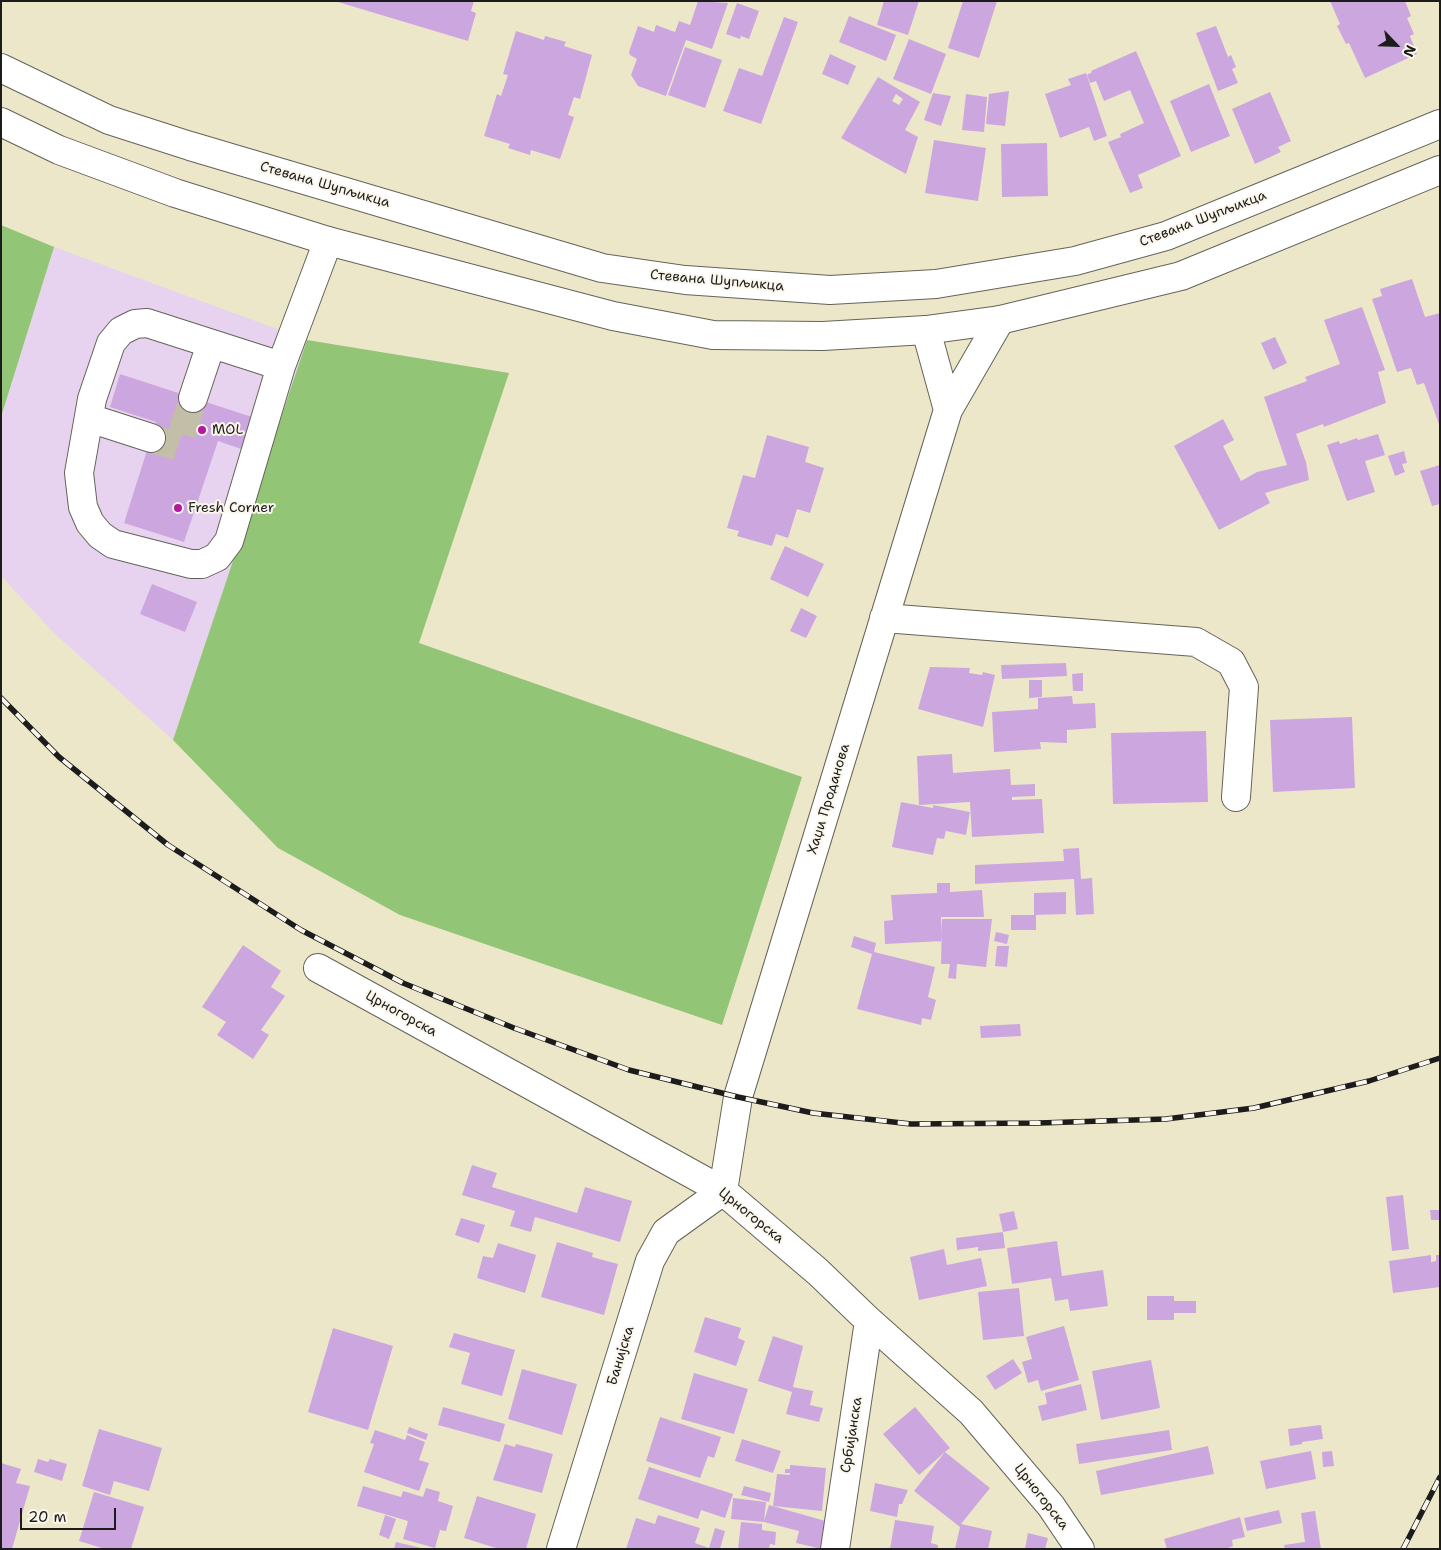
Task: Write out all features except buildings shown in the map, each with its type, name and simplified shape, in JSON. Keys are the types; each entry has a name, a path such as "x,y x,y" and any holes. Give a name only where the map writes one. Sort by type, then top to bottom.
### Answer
{"main road":[{"name":"Стевана Шупљикца","path":"1,68 109,120 190,146 602,268 685,280 830,290 936,284 1075,261 1166,236 1440,124"},
{"path":"1,122 59,150 175,194 328,241 613,316 713,335 823,336 926,330 1000,320 1181,276 1440,170"},
{"path":"281,366 147,323 135,324 121,331 111,343 92,399 79,473 83,507 90,523 113,544 191,564 202,564 217,557 229,541 281,366 328,241"},
{"name":"Хаџи Проданова","path":"723,1191 738,1098 948,410 1000,320"},
{"path":"926,330 948,410"},
{"path":"193,398 211,344"},
{"path":"89,418 151,438"},
{"path":"884,618 1196,642 1231,662 1244,687 1236,798"},
{"name":"Црногорска","path":"318,968 723,1191 818,1272 869,1321 972,1412 1051,1506 1080,1549"},
{"name":"Банијска","path":"561,1549 650,1261 666,1232 723,1191"},
{"name":"Србијанска","path":"835,1549 869,1321"}],"shaded area":[{"path":"54,247 307,340 173,740 54,633 1,576 1,417"}],"green space":[{"path":"1,225 54,247 1,417"},
{"path":"307,340 509,373 419,643 802,777 722,1025 400,915 278,848 173,740"}],"tunnel":[{"path":"151,438 178,447 193,398"}],"railway":[{"path":"1,698 59,757 168,845 301,930 403,983 514,1028 629,1070 813,1113 911,1124 1039,1123 1166,1119 1254,1108 1369,1081 1440,1058"},
{"path":"1403,1549 1440,1477"}],"place":[{"name":"MOL","path":"202,430"},
{"name":"Fresh Corner","path":"178,508"}]}
